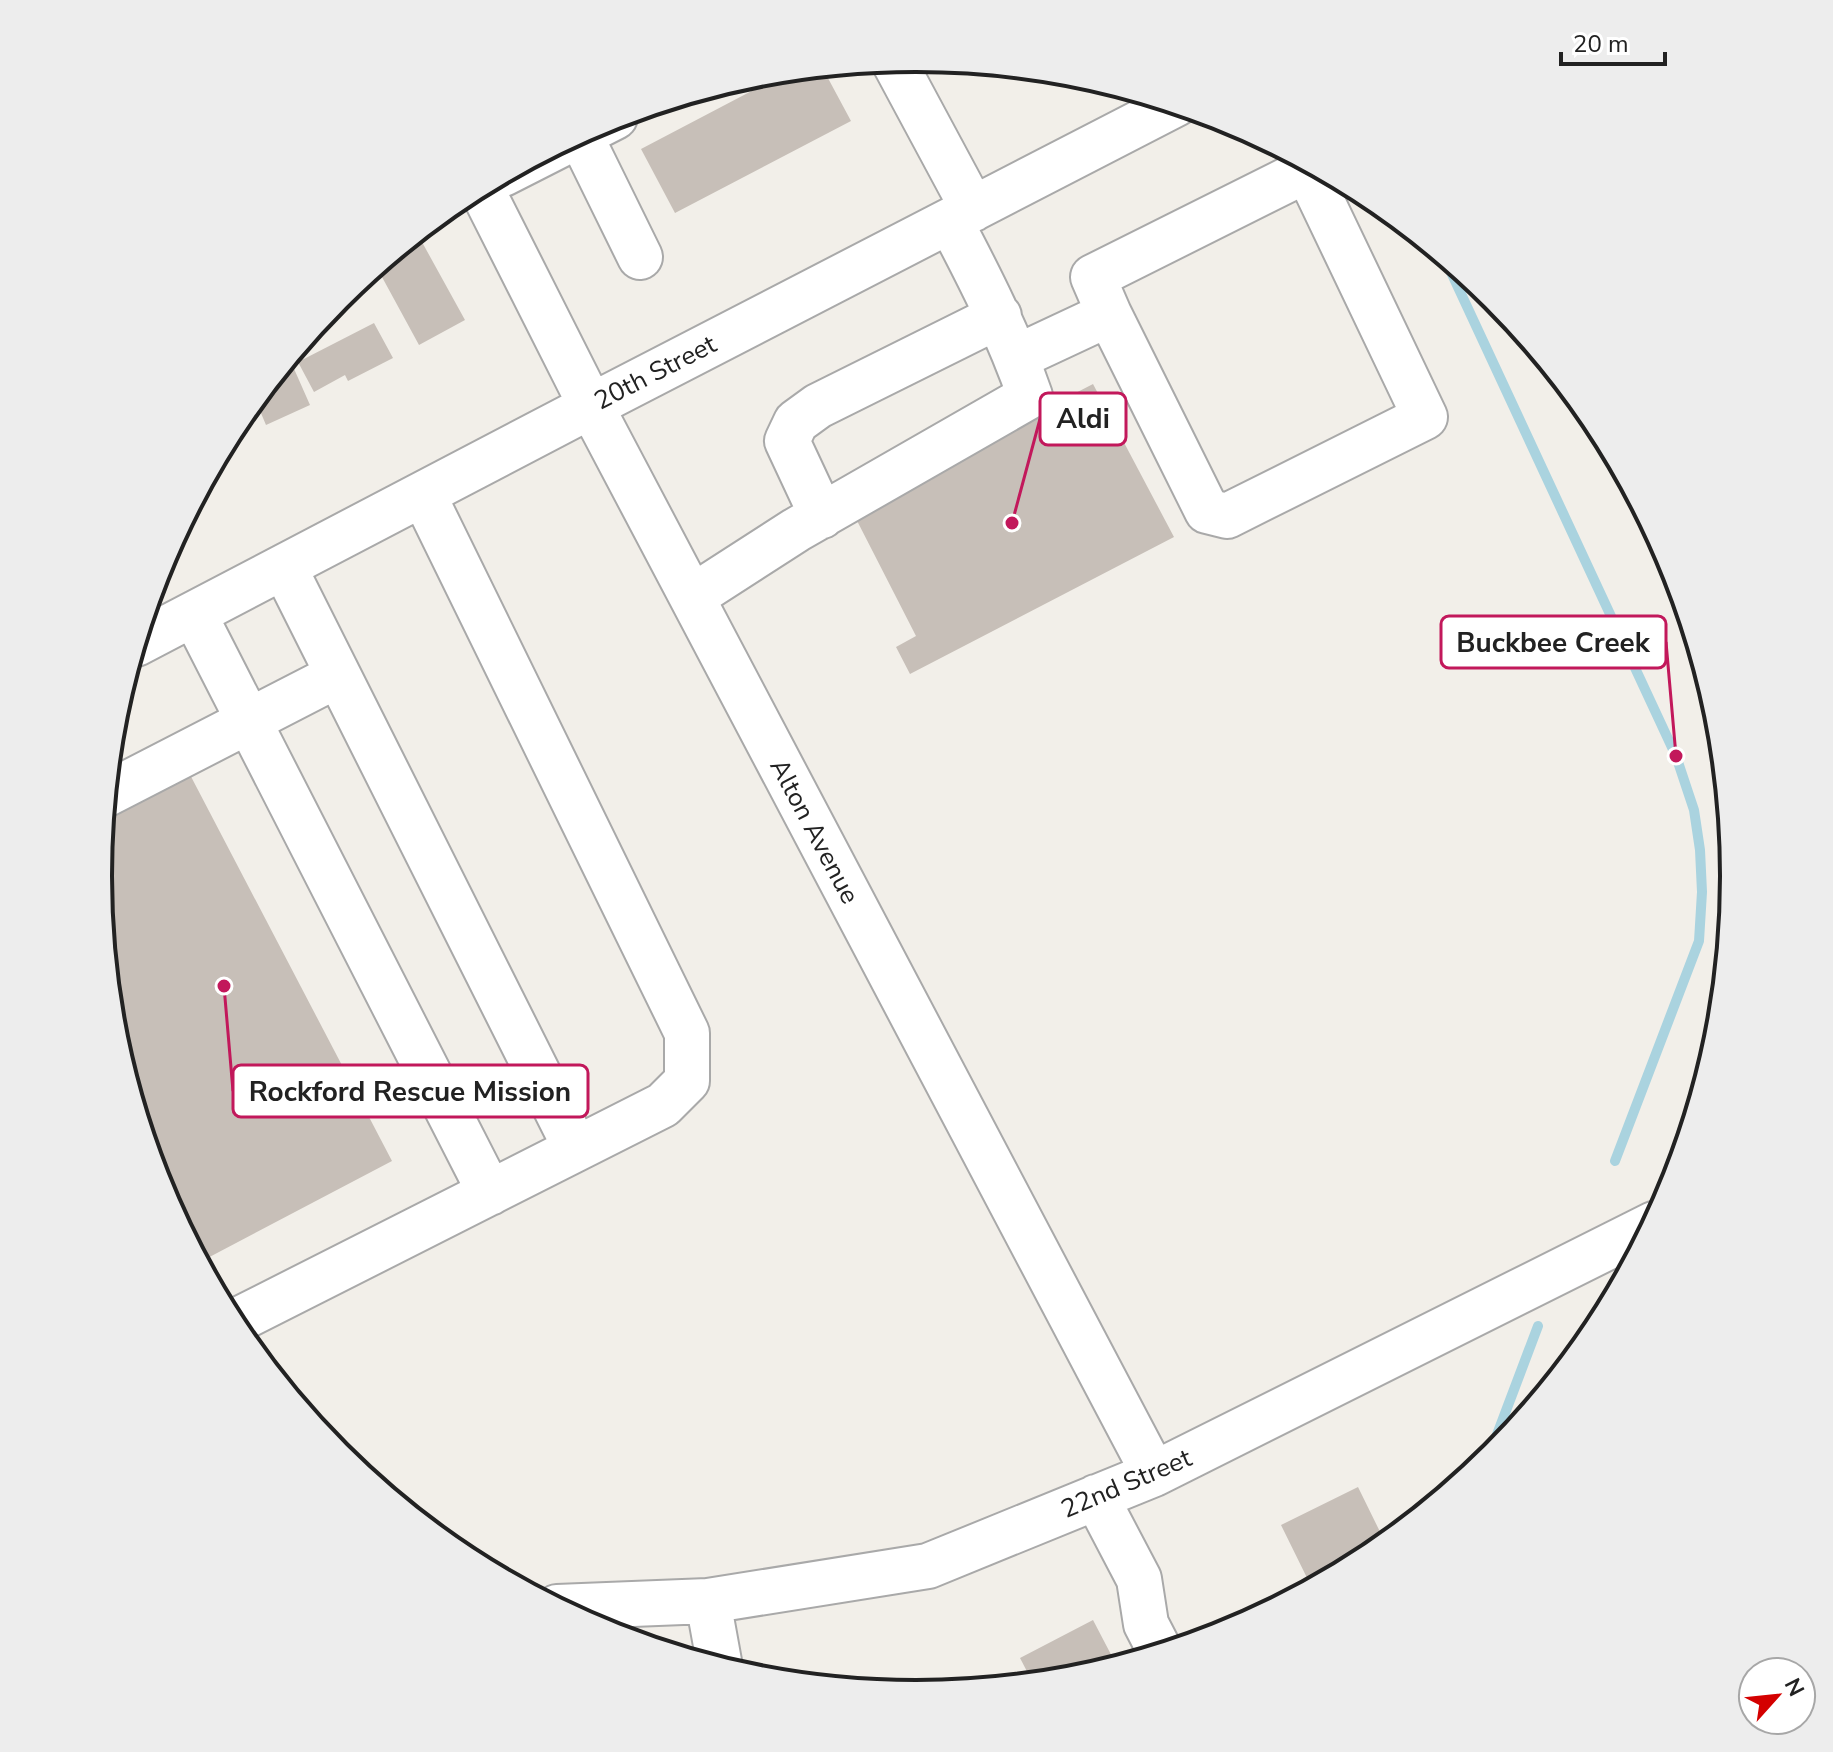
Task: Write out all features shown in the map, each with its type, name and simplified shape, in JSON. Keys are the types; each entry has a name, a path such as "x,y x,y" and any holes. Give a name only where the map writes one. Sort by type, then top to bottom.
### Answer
{"street":[{"path":"692,597 796,530 1030,396 962,215 899,73"},
{"name":"20th Street","path":"149,637 1163,111"},
{"path":"601,136 640,257"},
{"path":"1303,172 1093,277 1207,511 1227,516 1425,417 1310,175"},
{"name":"Alton Avenue","path":"486,198 591,406 1154,1474"},
{"path":"1017,357 1109,314"},
{"path":"822,516 787,441 796,422 818,406 999,316"},
{"path":"244,1317 663,1105 687,1081 687,1033 423,494"},
{"path":"284,567 576,1149"},
{"path":"194,614 490,1193"},
{"path":"117,789 338,675"},
{"name":"22nd Street","path":"581,1606 708,1601 928,1566 1154,1474 1637,1235"},
{"path":"1096,1497 1139,1579 1146,1624 1156,1643"},
{"path":"708,1601 718,1655"}],"building":[{"path":"828,77 851,121 675,213 641,149 759,87 812,79"},
{"path":"422,242 465,320 419,345 382,276"},
{"path":"374,323 393,358 348,381 345,375 314,392 300,361"},
{"path":"294,369 310,405 266,425 261,412"},
{"path":"1093,384 1174,537 910,674 896,647 916,636 851,509"},
{"path":"186,767 392,1161 209,1257 174,1184 155,1134 128,1033 114,929 112,876 116,803"},
{"path":"1358,1487 1380,1532 1307,1578 1281,1525"},
{"path":"1093,1620 1112,1656 1027,1672 1020,1658"}],"waterway":[{"path":"1454,278 1676,756 1694,810 1702,892 1699,941 1615,1161"},
{"path":"1499,1430 1538,1326"}],"place":[{"name":"Aldi","path":"1012,523"},
{"name":"Buckbee Creek","path":"1676,756"},
{"name":"Rockford Rescue Mission","path":"224,986"}]}
